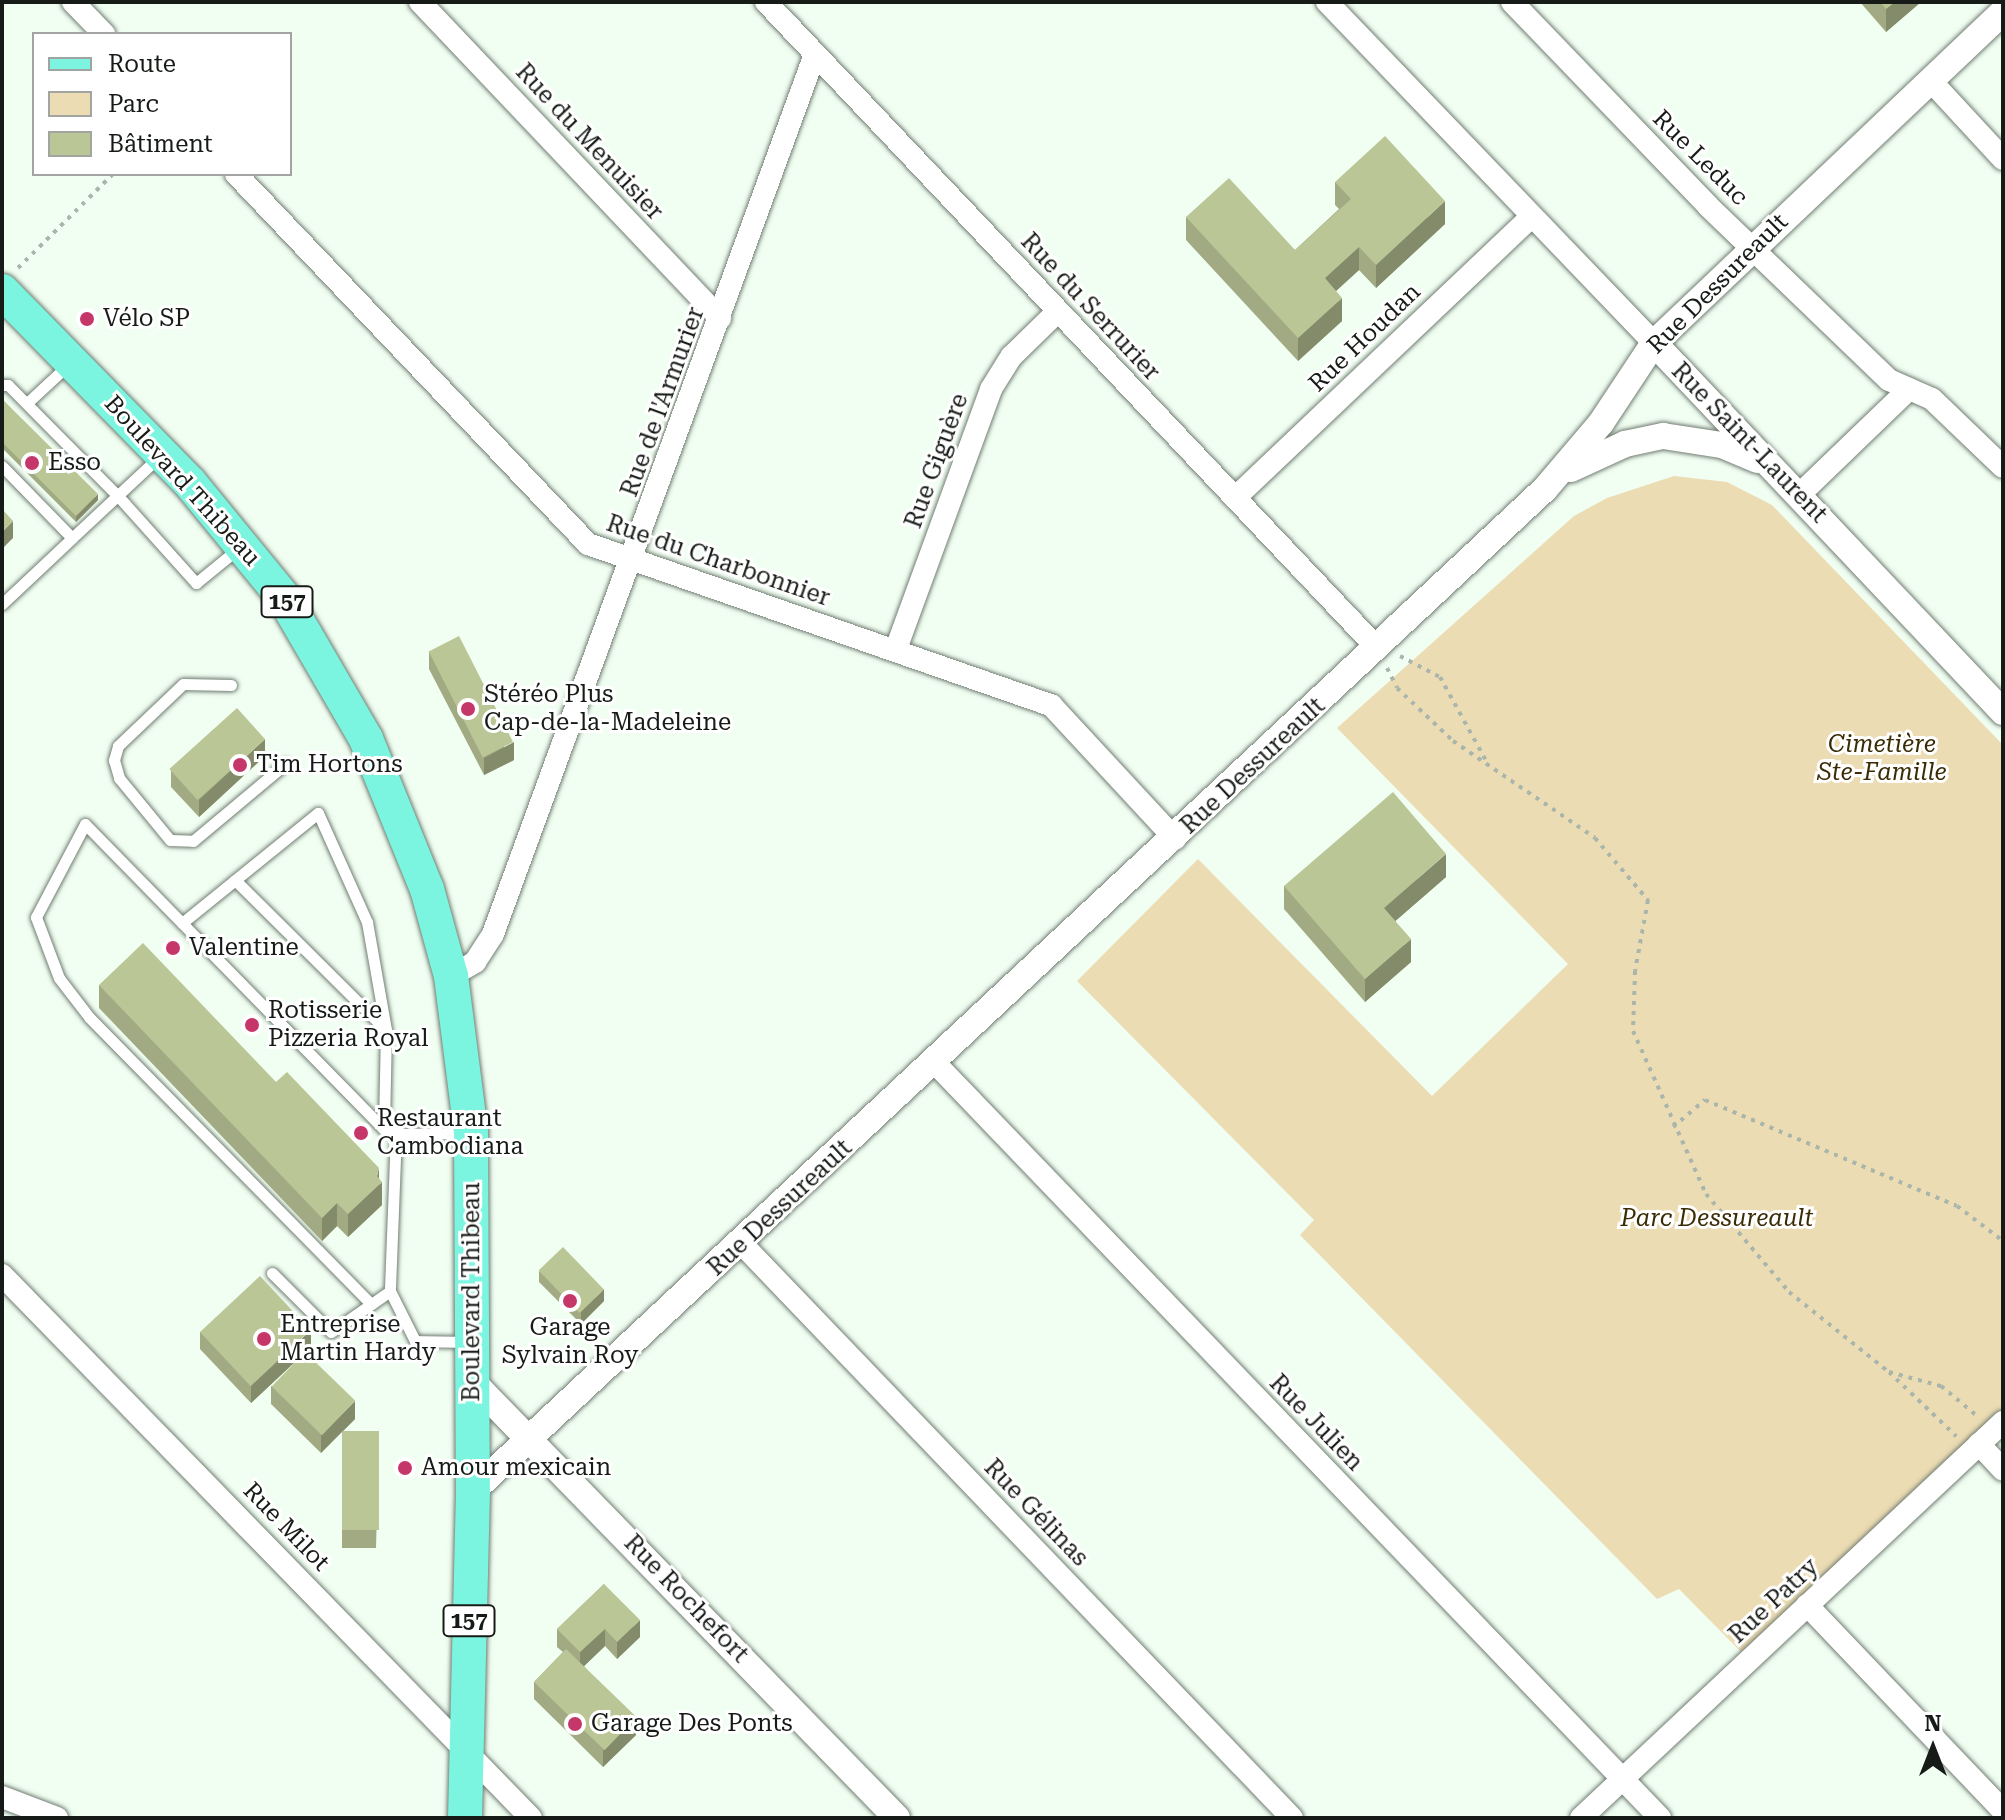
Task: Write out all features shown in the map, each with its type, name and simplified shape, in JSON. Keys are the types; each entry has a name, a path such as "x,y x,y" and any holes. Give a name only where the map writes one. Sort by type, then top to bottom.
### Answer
{"main road":[{"name":"Boulevard Thibeau","path":"5,299 162,454 242,545 314,644 366,739 418,864 451,976 471,1133 473,1491 465,1818"}],"street":[{"path":"73,2 102,32"},
{"name":"Rue du Menuisier","path":"420,2 720,318"},
{"name":"Rue du Serrurier","path":"766,2 1235,498 1389,652"},
{"name":"Rue Leduc","path":"1512,2 1889,380 1932,399 2003,467"},
{"name":"Rue Saint-Laurent","path":"1341,7 1531,217 2003,712"},
{"name":"Rue Dessureault","path":"473,1491 1175,839 1389,652 1557,477 1601,423 1654,343 2003,12"},
{"name":"Rue de l'Armurier","path":"451,976 475,962 493,934 633,560 815,54"},
{"path":"1931,81 2003,159"},
{"name":"Rue du Charbonnier","path":"238,176 572,532 605,552 896,649 1052,706 1175,839"},
{"name":"Rue Houdan","path":"1235,498 1531,217"},
{"name":"Rue Giguère","path":"896,649 991,389 1012,356 1058,311"},
{"path":"1799,495 1909,389"},
{"path":"1557,477 1601,453 1663,436 1722,445 1779,474"},
{"name":"Rue Julien","path":"935,1063 1660,1818"},
{"name":"Rue Gélinas","path":"742,1244 1292,1818"},
{"name":"Rue Milot","path":"2,1275 531,1818"},
{"name":"Rue Rochefort","path":"473,1382 897,1818"},
{"name":"Rue Patry","path":"1581,1818 2003,1422"},
{"path":"1979,1444 2003,1470"},
{"path":"1807,1605 2003,1811"},
{"path":"2,1797 57,1818"}],"lane":[{"path":"27,403 72,362"},
{"path":"2,385 27,403 118,496 196,583 242,545"},
{"path":"2,604 162,454"},
{"path":"2,466 72,538"},
{"path":"231,685 183,684 118,746 114,760 119,778 170,840 193,841 285,764"},
{"path":"182,923 318,813 367,922 386,1030 390,1130 390,1291 415,1341 473,1342"},
{"path":"371,1304 89,1017 59,978 36,917 85,824 390,1130 471,1133"},
{"path":"235,880 386,1030"},
{"path":"272,1273 331,1332 390,1291"}],"path":[{"path":"5,299 18,268 111,176"},
{"path":"1389,652 1440,677 1486,761"},
{"path":"1389,672 1397,688 1425,716 1595,838 1648,900 1635,971 1633,1031 1673,1127 1706,1194 1745,1244 1789,1292 1889,1372 1953,1435"},
{"path":"1673,1127 1705,1100 1957,1206 2003,1241"},
{"path":"1889,1372 1941,1386 1977,1414"}],"green space":[{"name":"Parc Dessureault","path":"1674,476 1727,482 1772,505 2003,745 2003,1418 1748,1659 1679,1589 1657,1599 1300,1235 1314,1220 1077,981 1198,859 1432,1096 1568,964 1337,728 1574,516 1607,498"}],"building":[{"path":"1880,2 1895,2 1886,9"},
{"path":"1385,136 1445,201 1376,265 1359,247 1325,278 1342,298 1298,338 1186,217 1229,178 1295,250 1351,199 1335,182"},
{"path":"2,399 98,494 76,516 2,442"},
{"path":"2,509 13,521 2,532"},
{"path":"459,636 513,742 483,757 429,651"},
{"path":"237,708 265,739 197,800 169,769"},
{"path":"1393,792 1446,854 1384,908 1411,939 1365,979 1284,886"},
{"path":"143,943 276,1082 287,1072 379,1168 377,1176 382,1182 348,1214 337,1203 322,1218 99,985"},
{"path":"563,1247 604,1289 580,1313 539,1271"},
{"path":"260,1276 310,1330 250,1386 200,1332"},
{"path":"305,1352 355,1401 322,1435 272,1387"},
{"path":"342,1431 379,1431 379,1530 342,1530"},
{"path":"604,1584 640,1620 617,1642 605,1629 580,1652 557,1629"},
{"path":"566,1649 636,1717 605,1750 534,1682"}],"place":[{"name":"Vélo SP","path":"87,319"},
{"name":"Esso","path":"32,463"},
{"name":"Stéréo Plus Cap-de-la-Madeleine","path":"468,709"},
{"name":"Tim Hortons","path":"240,765"},
{"name":"Valentine","path":"173,948"},
{"name":"Rotisserie Pizzeria Royal","path":"252,1025"},
{"name":"Restaurant Cambodiana","path":"361,1133"},
{"name":"Garage Sylvain Roy","path":"570,1301"},
{"name":"Entreprise Martin Hardy","path":"264,1339"},
{"name":"Amour mexicain","path":"405,1468"},
{"name":"Garage Des Ponts","path":"575,1724"}],"park label":[{"name":"Cimetière Ste-Famille","path":"1882,759"}]}
